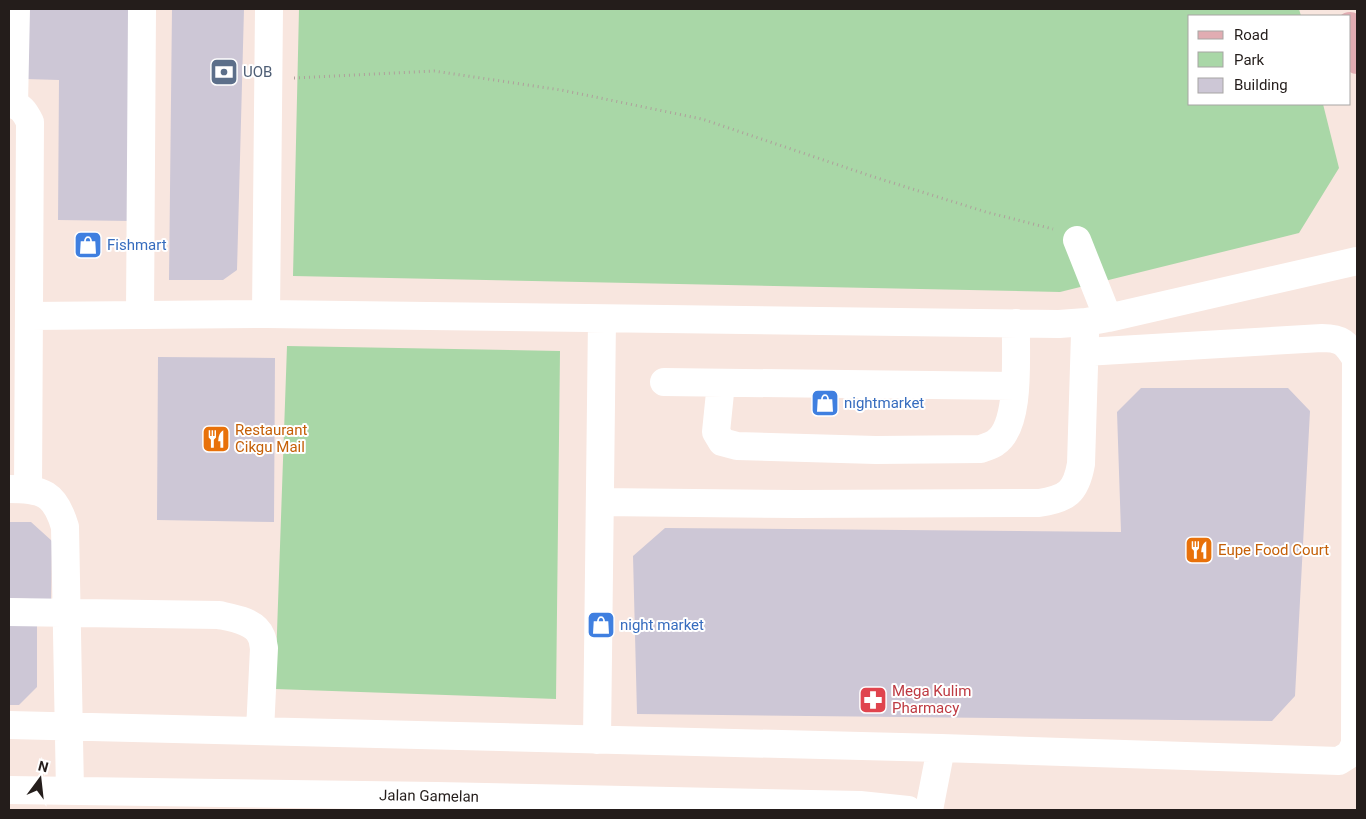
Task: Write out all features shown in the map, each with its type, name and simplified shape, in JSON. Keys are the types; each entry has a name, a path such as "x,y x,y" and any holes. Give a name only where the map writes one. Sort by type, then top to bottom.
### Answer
{"main road":[{"path":"1351,31 1357,60"}],"street":[{"path":"16,9 12,104 24,110 30,122 30,316 18,489 46,495 56,503 65,527 70,792"},
{"path":"140,315 142,9"},
{"path":"266,314 269,9"},
{"path":"600,502 797,504 1039,503 1057,500 1070,492 1078,479 1081,464 1085,352 1097,320 1077,240"},
{"path":"30,316 266,314 1059,324 1097,320 1357,261"},
{"path":"597,740 602,319"},
{"path":"721,382 716,432 722,442 737,446 876,450 981,449 996,442 1007,429 1013,412 1016,323"},
{"path":"9,726 941,748 1338,761 1350,754 1355,744 1356,359 1347,345 1334,338 1085,352"},
{"path":"664,382 1015,386"},
{"path":"9,612 219,614 241,620 255,628 261,636 264,648 260,731"},
{"path":"929,810 941,748"},
{"name":"Jalan Gamelan","path":"9,790 234,802 860,805 908,810"}],"path":[{"path":"268,80 434,70 561,90 702,119 874,177 986,212 1064,232 1077,240"}],"green space":[{"path":"299,9 1299,9 1301,15 1188,15 1188,105 1323,105 1339,168 1299,233 1060,292 293,276"},
{"path":"287,346 560,351 556,699 275,689"}],"building":[{"path":"25,9 130,9 132,221 58,220 59,80 25,79"},
{"path":"172,9 244,9 237,270 223,280 169,280"},
{"name":"Restaurant Cikgu Mail","path":"158,357 275,358 274,522 157,520"},
{"path":"1141,388 1288,388 1310,411 1295,696 1272,721 637,714 633,556 665,528 1121,532 1117,412"},
{"path":"9,522 31,522 52,541 51,600 9,598"},
{"path":"9,624 37,625 37,687 19,705 9,705"}],"place":[{"name":"UOB","path":"224,72"},
{"name":"Fishmart","path":"88,245"},
{"name":"nightmarket","path":"825,403"},
{"name":"Restaurant Cikgu Mail","path":"216,439"},
{"name":"Eupe Food Court","path":"1199,550"},
{"name":"night market","path":"601,625"},
{"name":"Mega Kulim Pharmacy","path":"873,700"}]}
